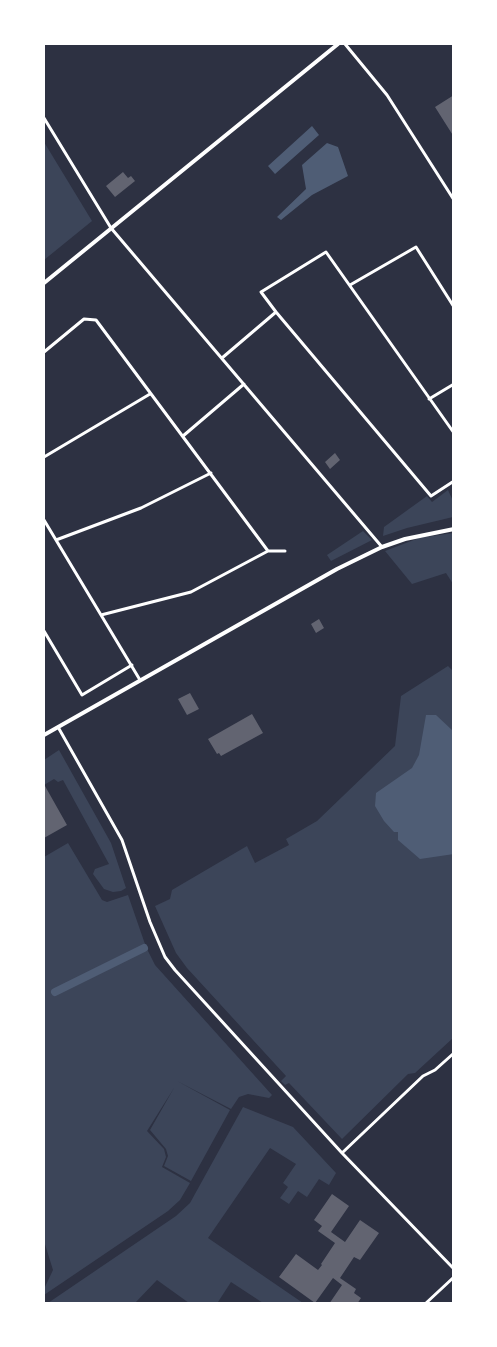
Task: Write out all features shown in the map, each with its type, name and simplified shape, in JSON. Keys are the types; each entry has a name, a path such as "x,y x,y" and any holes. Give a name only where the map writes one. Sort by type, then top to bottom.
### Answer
{"street":[{"path":"44,283 338,44"},
{"path":"345,44 387,95 453,200"},
{"path":"44,118 111,228 382,547"},
{"path":"350,285 416,247 453,307"},
{"path":"453,433 326,252 261,292 431,496 453,481"},
{"path":"222,358 276,312"},
{"path":"44,352 84,319 96,320 268,551"},
{"path":"183,436 244,384"},
{"path":"429,399 453,384"},
{"path":"44,457 150,393"},
{"path":"56,540 141,508 211,473"},
{"path":"44,520 140,680"},
{"path":"44,735 337,568 382,547 424,534 453,529"},
{"path":"101,615 191,592 268,551 285,551"},
{"path":"44,631 46,639 82,695 132,665"},
{"path":"58,727 122,840 150,922 165,957 342,1153 453,1269"},
{"path":"342,1153 423,1076 435,1070 453,1053"},
{"path":"425,1304 453,1278"}],"shaded area":[{"path":"312,126 319,135 275,174 268,166"},
{"path":"44,142 92,221 44,260"},
{"path":"327,143 338,147 348,176 312,195 281,220 277,217 306,189 302,165"},
{"path":"448,490 453,501 453,517 383,536 384,527 427,496 432,502"},
{"path":"363,531 372,540 331,561 327,555"},
{"path":"453,533 453,584 446,573 412,584 385,551 419,538"},
{"path":"448,666 453,671 453,1038 415,1073 408,1074 342,1139 289,1083 285,1085 281,1081 286,1076 187,968 176,953 155,906 170,899 172,890 247,846 255,863 289,845 286,839 317,821 395,746 401,696"},
{"path":"426,715 436,715 453,731 454,854 420,859 398,840 398,832 394,832 384,821 375,806 376,793 412,768 419,755"},
{"path":"59,750 111,843 126,888 121,891 113,892 104,889 93,874 95,869 109,864 63,780 58,782 54,779 44,785 44,760"},
{"path":"68,843 102,900 107,902 128,895 146,947 155,965 272,1095 269,1098 248,1094 239,1097 231,1109 177,1081 230,1110 191,1181 164,1166 168,1156 166,1149 150,1130 174,1088 147,1131 164,1149 166,1157 162,1167 190,1183 180,1200 168,1211 44,1295 44,1289 53,1270 44,1241 44,857"},
{"path":"243,1107 293,1127 336,1173 329,1185 319,1179 307,1197 298,1191 289,1204 280,1198 288,1187 283,1183 296,1164 270,1148 208,1238 303,1303 263,1303 231,1282 219,1303 189,1303 157,1280 135,1303 48,1303 176,1216 190,1203"}],"building":[{"path":"454,95 454,137 435,107"},
{"path":"123,172 135,181 115,197 106,186"},
{"path":"335,453 340,460 330,469 325,462"},
{"path":"319,619 324,628 316,633 311,624"},
{"path":"190,693 199,709 187,715 178,699"},
{"path":"252,714 263,733 221,756 217,754 208,739"},
{"path":"44,787 67,825 44,838"},
{"path":"332,1194 349,1206 331,1232 345,1242 360,1220 379,1233 360,1260 354,1257 340,1278 356,1289 354,1293 361,1298 357,1304 329,1304 342,1285 333,1278 315,1303 279,1277 296,1254 318,1270 322,1265 335,1243 318,1231 322,1226 314,1220"}],"waterway":[{"path":"55,992 144,948"}]}
